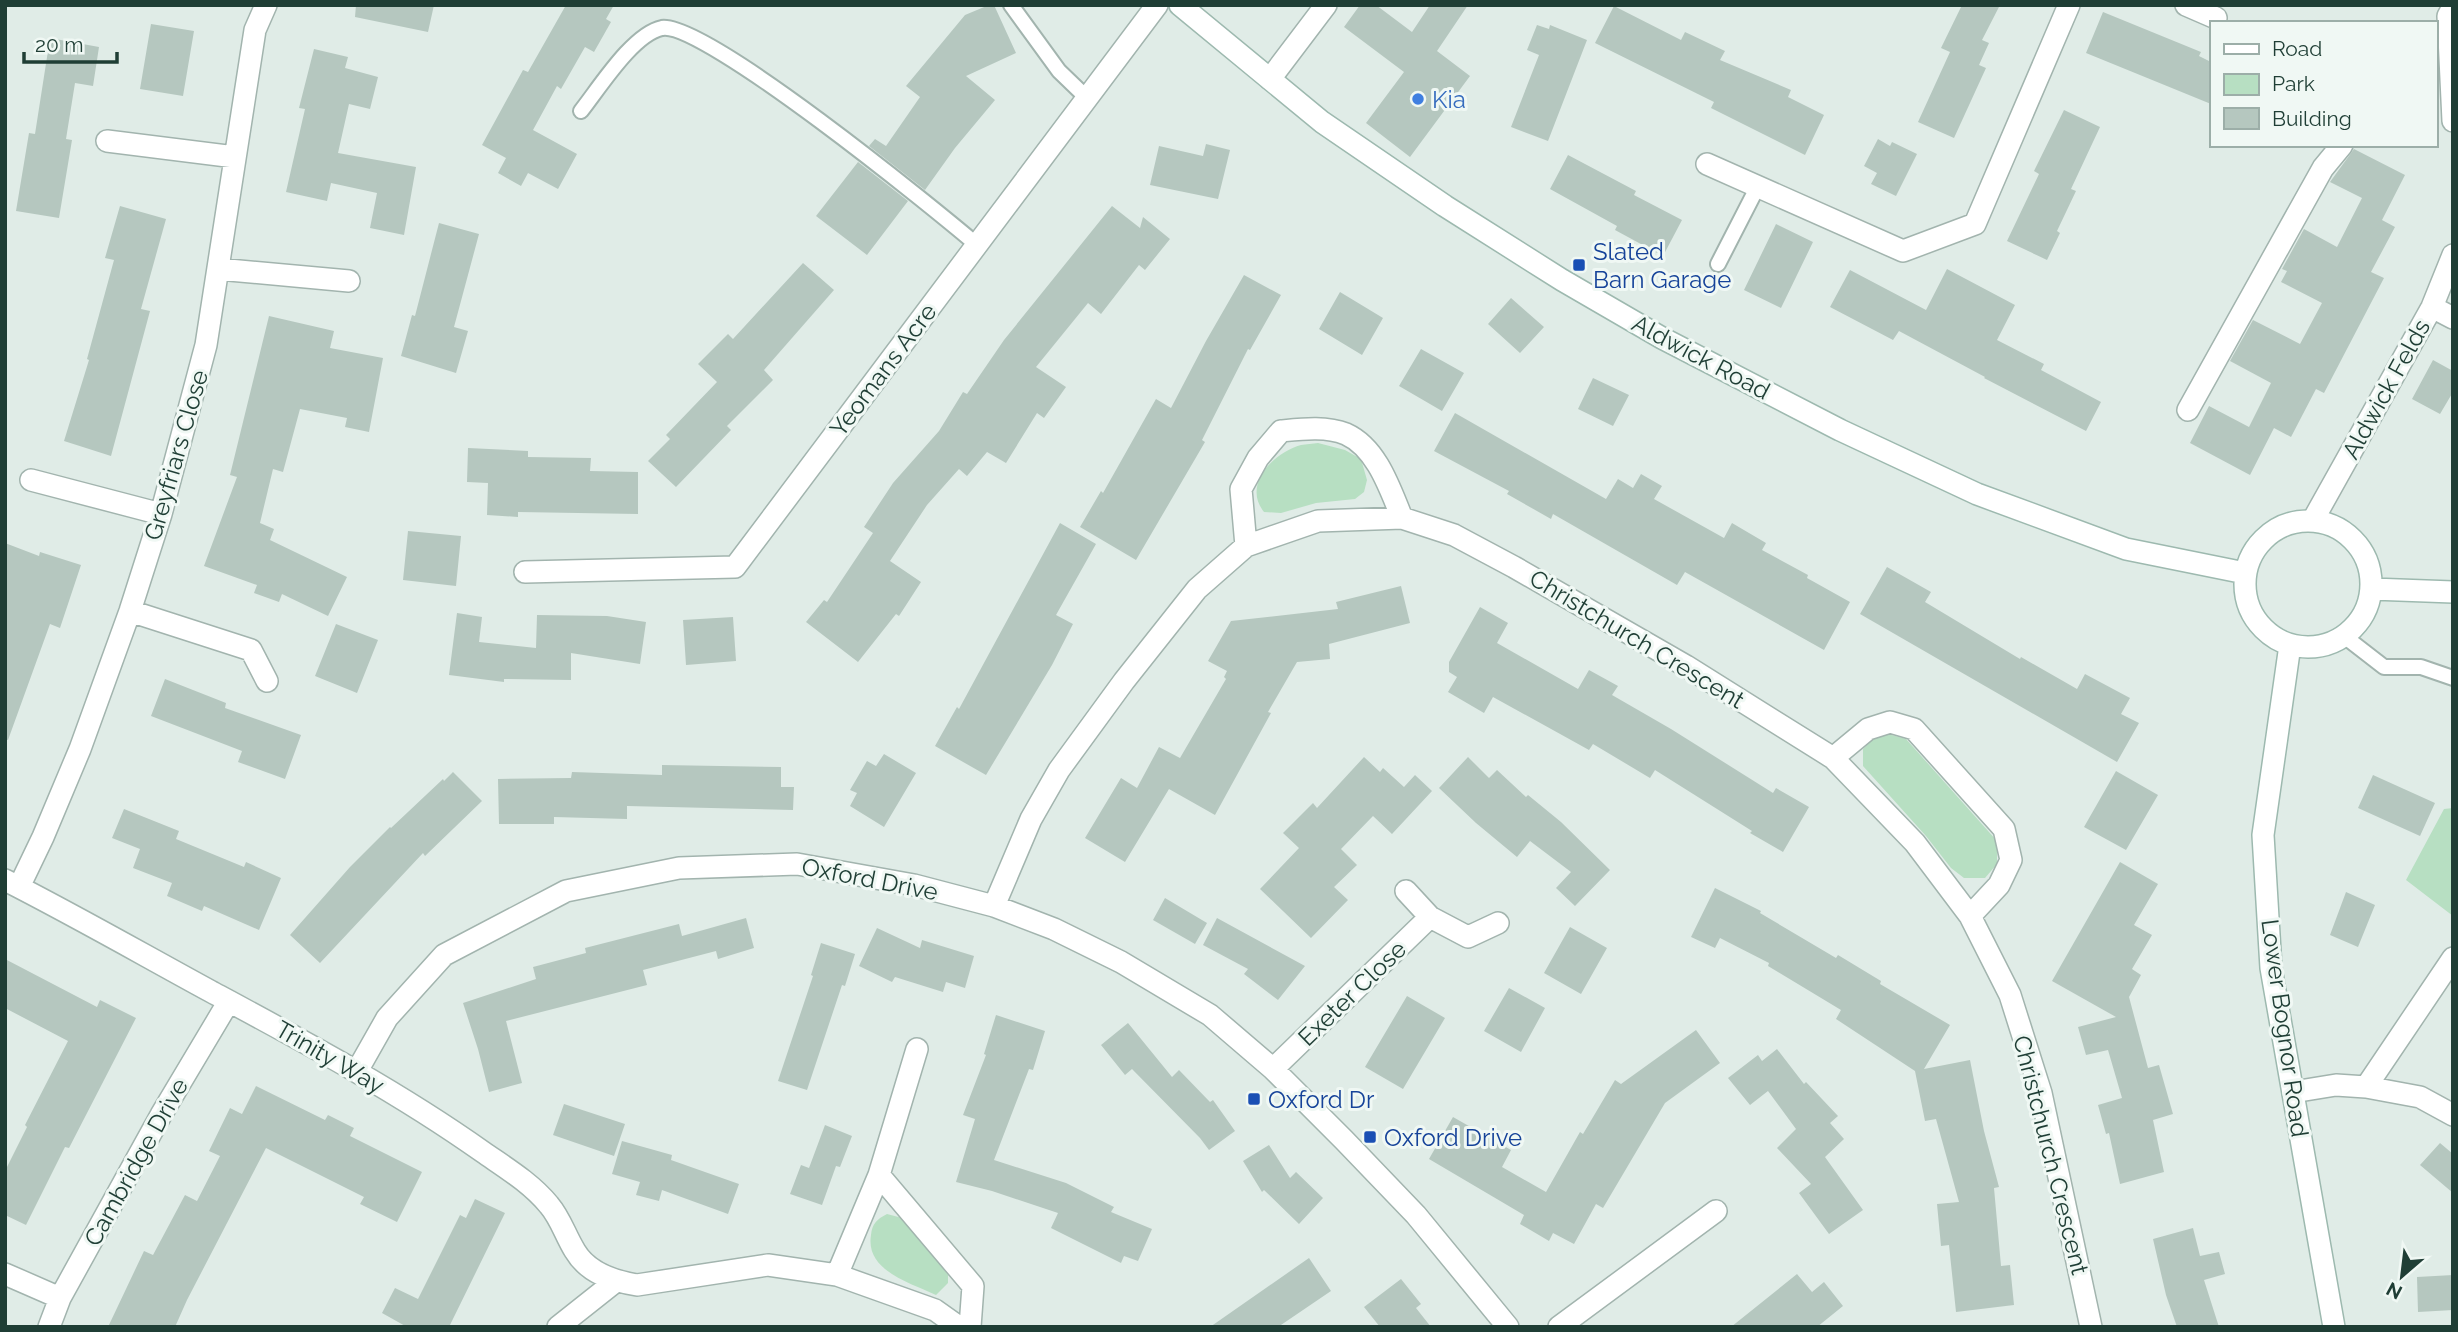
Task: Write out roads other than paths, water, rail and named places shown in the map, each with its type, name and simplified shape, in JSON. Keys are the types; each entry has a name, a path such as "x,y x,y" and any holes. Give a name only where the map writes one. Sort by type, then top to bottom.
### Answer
{"street":[{"name":"Greyfriars Close","path":"12,884 43,837 80,749 130,611 160,514 206,345 255,30 266,5"},
{"name":"Yeomans Acre","path":"525,572 735,567 1157,5"},
{"name":"Aldwick Road","path":"1180,5 1322,122 1444,206 1562,280 1662,338 1840,430 1977,494 2126,549 2245,573"},
{"path":"1270,79 1326,5"},
{"path":"1707,164 1903,251 1975,224 2069,5"},
{"path":"2186,5 2216,18"},
{"path":"2453,7 2448,16 2453,121"},
{"path":"107,141 235,157"},
{"path":"2188,410 2323,168 2340,147"},
{"name":"Aldwick Felds","path":"2313,520 2432,307 2453,255"},
{"path":"218,269 349,281"},
{"path":"2432,307 2453,318"},
{"path":"1246,547 1241,489 1258,458 1282,431 1313,428 1346,434 1370,453 1387,482 1402,518"},
{"path":"31,480 160,514"},
{"name":"Christchurch Crescent","path":"994,906 1031,820 1059,770 1124,681 1197,589 1246,547 1318,521 1402,518 1454,535 1514,566 1686,666 1833,758 1915,843 1970,916 2010,995 2041,1094 2091,1327"},
{"path":"2313,520 2332,525 2350,535 2363,551 2370,569 2372,589 2367,607 2358,623 2344,636 2328,645 2290,645 2266,631 2249,609 2245,573 2250,555 2261,540 2276,528 2294,521 2313,520"},
{"path":"2372,589 2453,592"},
{"path":"130,611 251,650 267,681"},
{"name":"Lower Bognor Road","path":"2290,645 2263,835 2271,968 2334,1327"},
{"path":"1833,758 1868,729 1890,722 1914,729 2004,829 2011,860 1999,885 1970,916"},
{"name":"Oxford Drive","path":"357,1071 387,1018 444,955 566,891 679,868 797,864 914,885 994,906 1054,929 1121,962 1210,1015 1273,1069 1345,1140 1416,1215 1508,1327"},
{"name":"Trinity Way","path":"12,884 357,1071 439,1121 531,1187 561,1221 575,1251 588,1267 617,1281"},
{"path":"1406,891 1430,917 1468,937 1498,923"},
{"name":"Exeter Close","path":"1273,1069 1430,917"},
{"path":"2366,1087 2453,958"},
{"name":"Cambridge Drive","path":"48,1327 60,1298 161,1115 229,1000"},
{"path":"836,1275 879,1175 917,1049"},
{"path":"2293,1092 2336,1085 2366,1087 2420,1097 2453,1115"},
{"path":"879,1175 973,1286 970,1327"},
{"path":"1559,1327 1716,1211"},
{"path":"558,1327 617,1281 637,1285 768,1265 836,1275 934,1310 959,1327"},
{"path":"5,1274 60,1298"}],"lane":[{"path":"1011,5 1059,71 1087,98"},
{"path":"581,110 634,45 648,34 661,29 683,31 734,61 825,125 977,245"},
{"path":"1718,264 1758,186"},
{"path":"2344,636 2384,667 2421,667 2453,678"}],"place":[{"name":"Kia","path":"1418,99"},
{"name":"Slated Barn Garage","path":"1579,265"},
{"name":"Oxford Dr","path":"1254,1099"},
{"name":"Oxford Drive","path":"1370,1137"}]}
